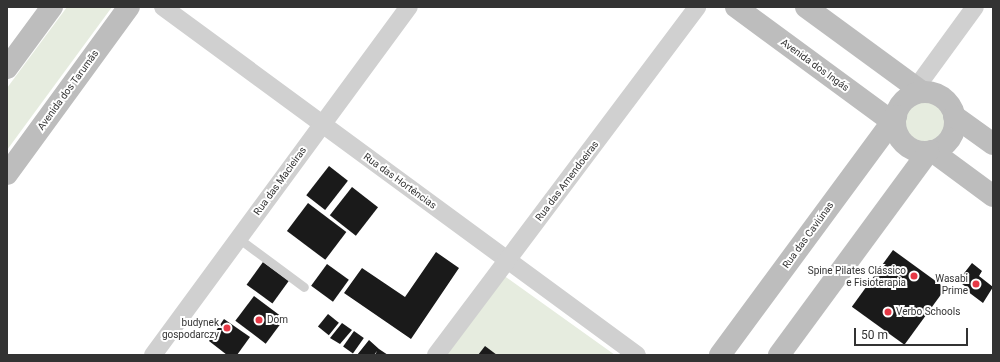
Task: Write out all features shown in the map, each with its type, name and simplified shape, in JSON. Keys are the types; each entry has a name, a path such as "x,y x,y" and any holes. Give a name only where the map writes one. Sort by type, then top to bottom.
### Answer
{"street":[{"path":"7,68 52,7"},
{"name":"Avenida dos Tarumãs","path":"7,174 129,7"},
{"name":"Rua das Hortências","path":"163,7 637,355"},
{"name":"Rua das Macieiras","path":"153,355 409,7"},
{"name":"Rua das Amendoeiras","path":"436,355 697,7"},
{"name":"Avenida dos Ingás","path":"736,7 894,120"},
{"path":"806,7 916,92 943,98 954,116 993,144"},
{"name":"Rua das Caviúnas","path":"720,355 894,120 901,103 916,92 975,7"},
{"path":"779,355 930,151 948,140 954,126 954,116"},
{"path":"894,120 897,133 906,145 920,152 930,151 993,196"}],"lane":[{"path":"238,238 304,287"}],"shaded area":[{"path":"67,7 112,7 7,150 7,88"},
{"path":"921,100 929,100 941,106 947,118 947,126 941,138 929,144 921,144 909,138 903,126 903,118 909,106"},
{"path":"496,270 615,355 435,355"}],"building":[{"path":"329,166 348,181 325,210 306,195"},
{"path":"352,187 378,207 356,236 330,215"},
{"path":"308,203 346,232 325,260 287,231"},
{"path":"893,250 946,288 904,345 852,307"},
{"path":"436,252 459,268 411,339 344,293 362,268 405,297"},
{"name":"Dom","path":"263,262 289,281 272,303 247,285"},
{"name":"Wasabi Prime","path":"972,263 982,271 979,276 993,287 983,303 967,291 969,289 958,281"},
{"path":"327,264 349,280 333,302 311,286"},
{"name":"Dom","path":"254,296 284,319 266,344 235,321"},
{"name":"Dom","path":"328,314 339,323 329,335 318,326"},
{"name":"budynek gospodarczy","path":"224,319 250,337 237,355 227,355 209,341"},
{"path":"342,323 352,330 340,344 330,338"},
{"path":"354,331 364,338 353,353 343,347"},
{"path":"369,340 388,355 375,355 377,351 374,355 357,355"},
{"path":"485,346 497,355 478,355"}],"place":[{"name":"Spine Pilates Clássico e Fisioterapia","path":"914,276"},
{"name":"Wasabi Prime","path":"976,284"},
{"name":"Verbo Schools","path":"888,312"},
{"name":"Dom","path":"259,320"},
{"name":"budynek gospodarczy","path":"227,328"}]}
